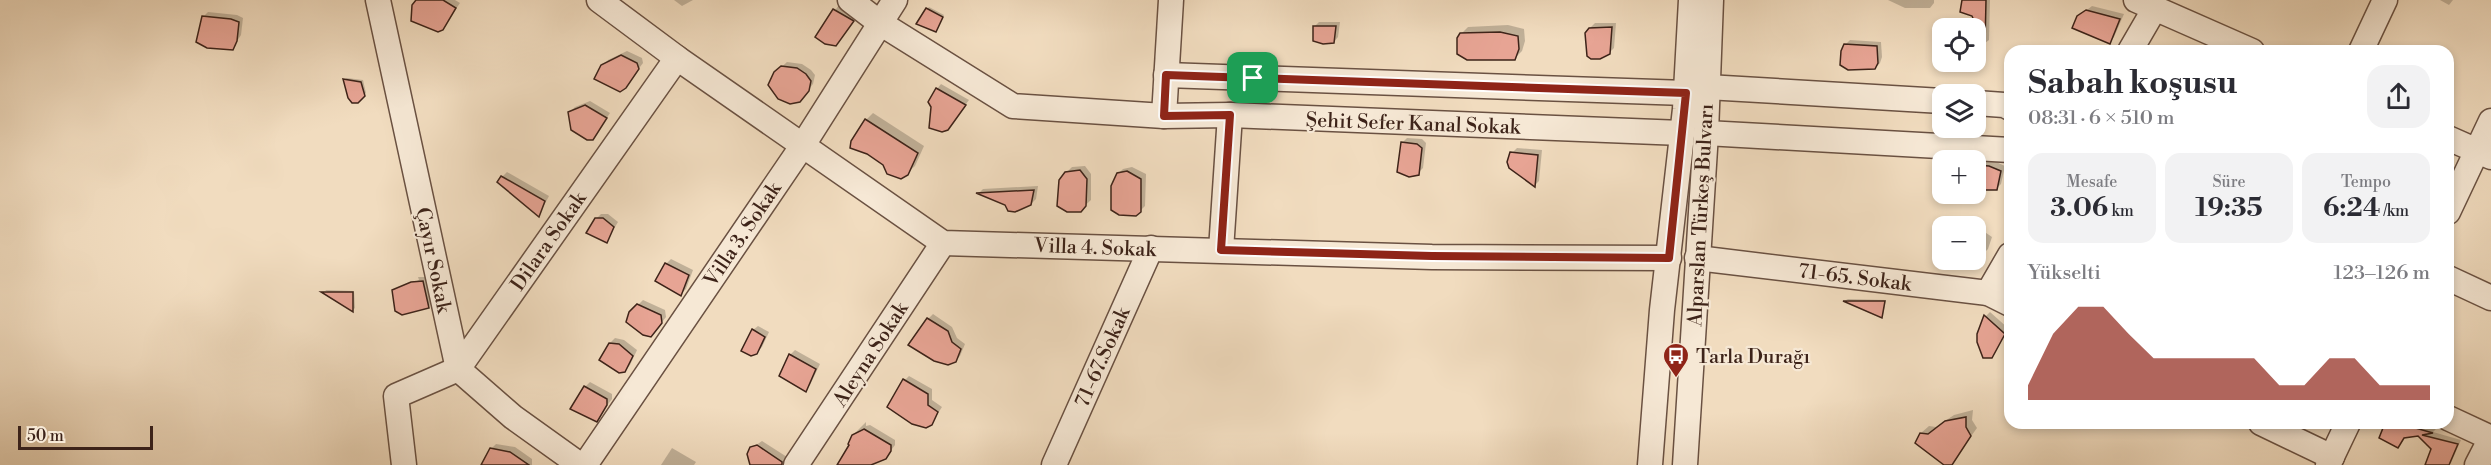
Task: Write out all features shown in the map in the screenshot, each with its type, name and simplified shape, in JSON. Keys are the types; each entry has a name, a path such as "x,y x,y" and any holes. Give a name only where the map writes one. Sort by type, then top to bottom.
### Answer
{"street":[{"name":"Çayır Sokak","path":"378,0 458,369"},
{"path":"599,0 677,58 943,243"},
{"name":"Şehit Sefer Kanal Sokak","path":"850,0 880,23 1013,106 1164,116 1230,115 1694,133 2004,150"},
{"name":"Villa 3. Sokak","path":"585,465 803,145 895,0"},
{"path":"1164,116 1171,0"},
{"name":"Alparslan Türkeş Bulvarı","path":"1685,465 1697,258 1694,133 1696,90 1691,0"},
{"name":"Alparslan Türkeş Bulvarı","path":"1696,90 1711,0"},
{"path":"2364,45 2385,0"},
{"path":"2132,45 2146,4 2238,45"},
{"name":"Dilara Sokak","path":"458,369 677,58"},
{"name":"Şehit Sefer Kanal Sokak","path":"1166,75 1696,90 1932,101"},
{"path":"1986,104 2004,105"},
{"path":"1221,250 1230,115"},
{"path":"2454,203 2484,154 2491,121"},
{"name":"Alparslan Türkeş Bulvarı","path":"1650,465 1669,258 1694,133"},
{"path":"2454,141 2484,154"},
{"name":"Villa 4. Sokak","path":"943,243 1432,256 1669,258"},
{"name":"Aleyna Sokak","path":"796,465 943,243"},
{"name":"71-67.Sokak","path":"1054,465 1151,248"},
{"name":"71-65. Sokak","path":"1697,258 1988,293 2004,301"},
{"path":"1988,293 2004,265"},
{"path":"2454,281 2491,298"},
{"path":"404,465 396,396 458,369 513,417 580,465"},
{"path":"2454,421 2491,438 2477,465"},
{"path":"2272,429 2330,461 2345,429"}],"building":[{"path":"416,0 443,0 456,8 443,30 438,32 411,21 412,5"},
{"path":"1962,0 1986,0 1986,18 1973,18 1960,12"},
{"path":"926,8 943,17 936,32 916,24"},
{"path":"833,9 854,21 836,46 825,44 815,37"},
{"path":"2086,10 2120,19 2110,44 2072,28 2077,16"},
{"path":"202,16 239,22 237,41 233,50 207,48 196,42"},
{"path":"1313,26 1336,26 1334,43 1323,44 1313,41"},
{"path":"1612,27 1610,54 1600,59 1591,59 1587,56 1585,33 1589,28"},
{"path":"1500,32 1518,36 1519,49 1515,60 1467,60 1457,54 1457,38 1460,33"},
{"path":"1844,44 1877,46 1878,63 1875,69 1848,70 1840,65"},
{"path":"621,55 637,63 639,69 626,88 620,92 594,79 601,65"},
{"path":"781,66 797,68 811,81 809,91 800,102 790,104 778,99 768,85 774,72"},
{"path":"343,79 361,82 365,96 358,103 352,103 348,98"},
{"path":"936,88 966,105 948,130 942,132 929,128 931,107 928,102"},
{"path":"585,105 607,118 593,140 587,140 571,130 568,112"},
{"path":"865,119 918,153 908,175 901,179 887,174 883,165 867,154 850,148 851,141"},
{"path":"1401,142 1417,144 1422,148 1419,175 1409,177 1397,172"},
{"path":"1510,152 1538,155 1535,187 1509,168 1507,162"},
{"path":"1986,166 2001,171 1997,190 1986,190"},
{"path":"1080,170 1087,179 1086,206 1081,212 1067,212 1057,206 1059,180 1065,172"},
{"path":"1127,171 1141,179 1141,212 1136,216 1119,215 1111,210 1111,186 1117,173"},
{"path":"501,176 545,201 539,217 497,182"},
{"path":"1034,190 1031,205 1015,212 1008,211 1005,205 976,193"},
{"path":"595,218 603,218 614,227 607,243 586,233"},
{"path":"665,263 689,275 681,296 655,281"},
{"path":"423,281 429,308 402,315 395,311 392,290 411,282"},
{"path":"321,292 353,292 353,312"},
{"path":"1843,301 1885,301 1882,318"},
{"path":"637,304 661,315 662,323 651,337 643,335 626,322 629,312"},
{"path":"1984,315 2004,333 1992,358 1983,358 1977,342 1977,334"},
{"path":"927,318 948,331 952,342 961,349 956,362 948,365 934,361 908,345"},
{"path":"752,329 765,337 757,354 751,356 741,351"},
{"path":"609,343 619,344 633,356 625,372 619,373 599,360"},
{"path":"789,354 816,369 806,392 779,376"},
{"path":"903,379 928,394 928,405 938,412 932,425 926,428 912,424 887,407"},
{"path":"584,386 607,399 607,405 597,422 570,409"},
{"path":"1966,417 1966,427 1971,436 1952,465 1944,465 1915,443 1920,433 1928,434 1945,421"},
{"path":"864,429 891,445 891,451 886,459 871,465 837,465 852,435"},
{"path":"2383,429 2419,429 2433,433 2422,435 2458,444 2449,465 2425,465 2431,449 2418,436 2404,438 2398,448 2379,438"},
{"path":"757,445 782,462 782,465 750,465 747,454 750,447"},
{"path":"490,448 510,452 529,465 481,465"}],"place":[{"name":"Tarla Durağı","path":"1676,379"}],"route":[{"path":"1166,75 1253,78 1686,93 1669,258 1432,256 1221,250 1230,115 1164,116 1166,75"}]}
